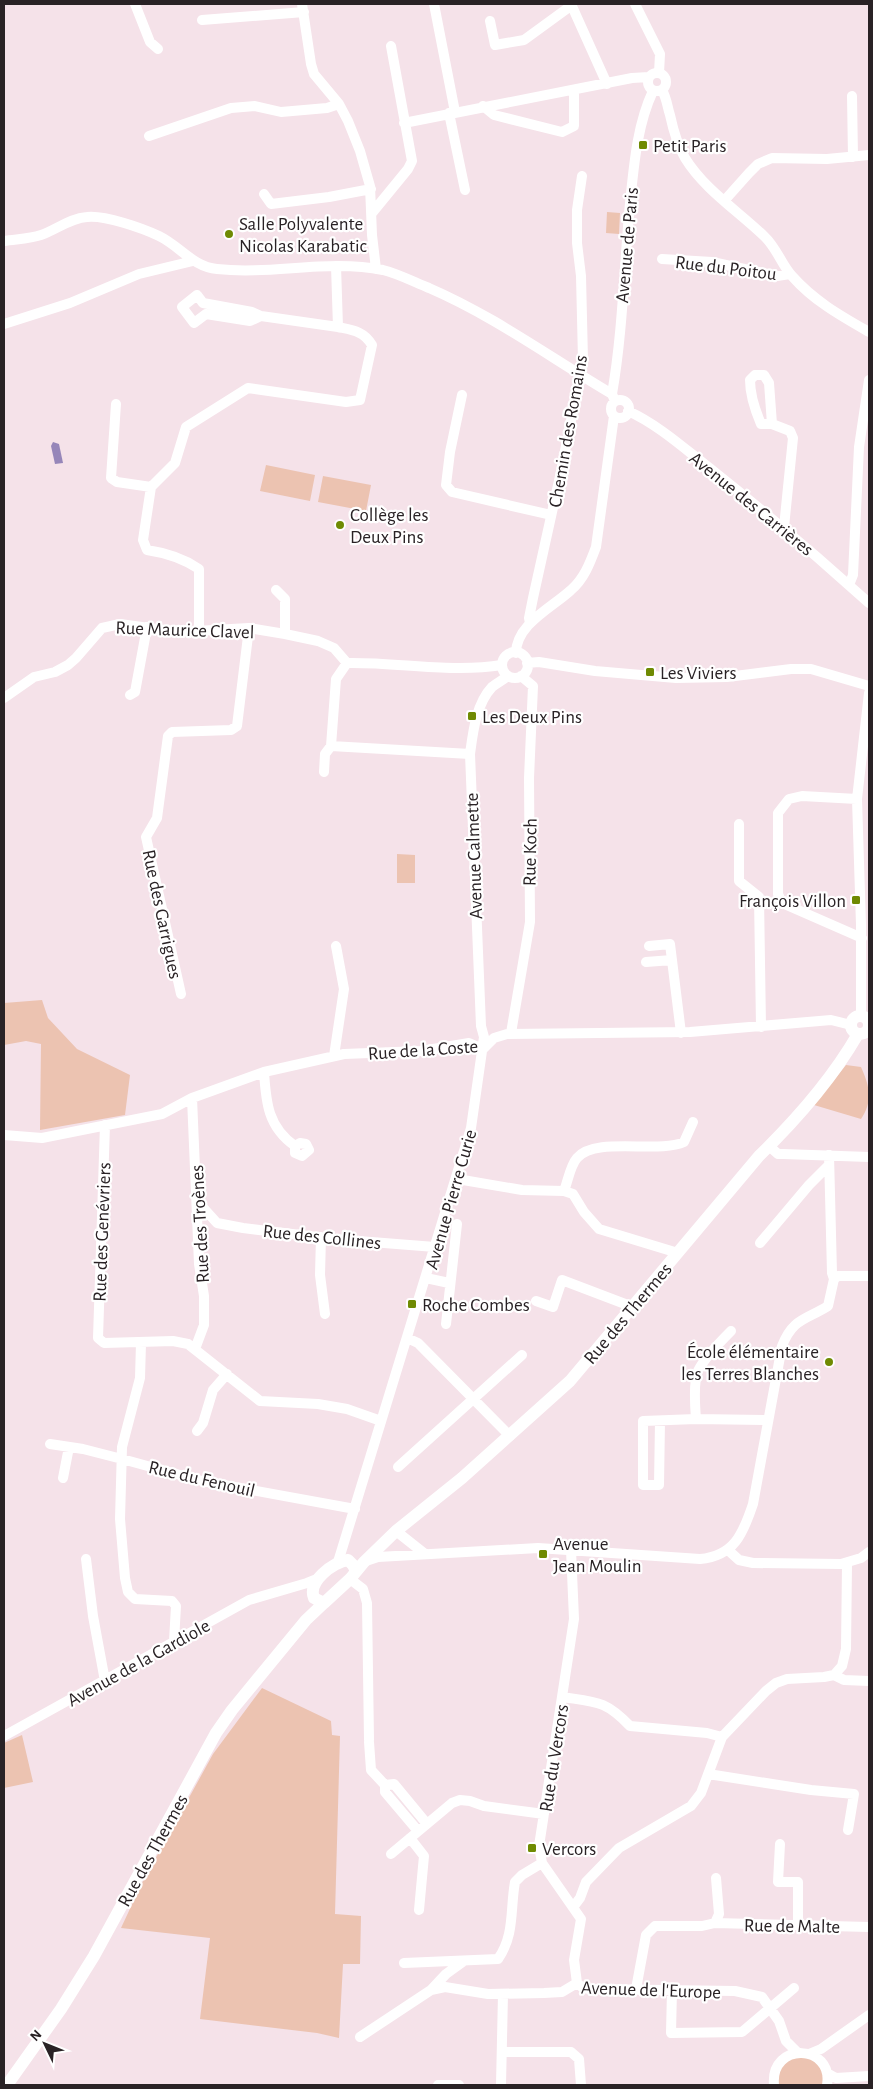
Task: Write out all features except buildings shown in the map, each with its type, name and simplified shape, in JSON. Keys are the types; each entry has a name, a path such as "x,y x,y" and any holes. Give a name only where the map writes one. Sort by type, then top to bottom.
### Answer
{"main road":[{"name":"Rue des Thermes","path":"352,1566 462,1478 570,1381 769,1146 809,1102 855,1029 854,1018 862,1016"},
{"path":"317,1579 352,1566"},
{"path":"317,1598 352,1566"},
{"name":"Rue des Thermes","path":"6,2085 61,2009 94,1956 216,1733 232,1710 306,1620 317,1598 313,1585 317,1579"}],"street":[{"path":"135,4 150,42 158,49"},
{"path":"434,4 465,190"},
{"path":"635,4 660,54 654,75 648,85 658,90 667,99 670,116 685,158 724,201 765,236 777,250 790,274 808,293 830,309 869,332"},
{"path":"490,21 495,45 512,43 530,37 571,5 608,84"},
{"path":"202,20 303,8 314,74 339,104 360,151 371,189 372,235 376,269"},
{"path":"372,213 408,169 412,161 412,152 404,123 391,46"},
{"path":"404,123 452,112 654,75 666,79 666,85 658,90"},
{"path":"484,106 494,115 562,132 574,126 574,90"},
{"name":"Avenue de Paris","path":"614,397 633,168 644,115 658,90"},
{"path":"852,96 852,157"},
{"path":"150,136 231,108 255,106 281,112 327,108 339,104"},
{"path":"724,201 749,172 758,164 772,158 828,159 869,155"},
{"name":"Chemin des Romains","path":"530,624 529,618 533,598 583,360 582,295 577,243 577,210 582,176"},
{"path":"264,194 271,204 330,197 371,189"},
{"path":"4,241 41,235 79,218 88,217 107,220 154,234 171,242 193,261 205,267 256,270 336,266 376,269 396,275 473,308 626,403 628,411 623,417 614,416"},
{"name":"Rue du Poitou","path":"662,259 712,262 776,276 790,274"},
{"path":"4,324 70,303 139,274 193,261"},
{"path":"336,266 338,326"},
{"path":"199,631 198,569 186,560 166,553 148,550 143,540 151,487 175,463 186,428 248,388 346,402 360,400 372,345 367,336 360,332 338,326 261,316 252,312 203,303 197,295 182,307 194,323 206,314 250,322 261,316"},
{"path":"850,585 853,575 859,447 869,380"},
{"path":"462,395 450,452 446,485 452,492 551,515"},
{"path":"516,652 520,637 530,624 572,590 584,576 590,563 596,547 614,416 610,408 614,397"},
{"path":"116,404 111,478 117,482 151,487"},
{"name":"Avenue des Carrières","path":"628,411 641,417 680,445 784,527 869,603"},
{"path":"772,424 790,431 793,438 784,527"},
{"path":"276,590 285,599 285,634"},
{"name":"Rue Maurice Clavel","path":"4,698 34,677 55,672 68,665 102,628 120,624 178,632 249,628 285,634 326,644 334,648 347,663"},
{"path":"130,695 135,692 147,627"},
{"name":"Rue des Garrigues","path":"181,994 146,837 157,818 168,736 172,732 231,730 237,726 249,628"},
{"path":"516,652 521,654 527,663 526,670 521,676 512,678 508,676 502,664 505,657 516,652"},
{"path":"527,663 539,662 595,671 676,678 727,677 811,668 869,686"},
{"path":"324,772 325,754 331,746 336,679 347,663 387,663 470,669 502,664"},
{"name":"Avenue Calmette","path":"483,1049 484,1037 481,1026 470,754 474,728 482,705 490,689 508,676"},
{"name":"Rue Koch","path":"511,1033 530,922 529,778 533,686 521,676"},
{"path":"862,1016 862,938 865,925 857,799 869,693"},
{"path":"331,746 470,754"},
{"path":"857,799 802,796 790,799 778,813 778,894 782,903 862,938"},
{"path":"739,824 739,881 759,897 761,1027"},
{"path":"649,946 670,944 681,1032"},
{"path":"334,1056 344,989 336,946"},
{"path":"646,962 672,960"},
{"name":"Rue de la Coste","path":"4,1135 42,1138 162,1114 192,1098 264,1072 334,1056 379,1052 421,1052 469,1043 483,1049 494,1038 511,1033 681,1032 831,1020 855,1029"},
{"name":"Avenue Pierre Curie","path":"352,1566 344,1546 457,1179 471,1128 483,1049"},
{"path":"264,1072 266,1100 271,1119 288,1141 295,1146"},
{"name":"Rue des Troènes","path":"192,1098 204,1325 195,1349"},
{"path":"564,1191 575,1160 584,1152 619,1145 675,1146 684,1142 693,1122"},
{"name":"Rue des Genévriers","path":"105,1125 98,1338 104,1343 141,1343"},
{"path":"769,1146 778,1154 869,1157"},
{"path":"419,1910 424,1856 414,1834 385,1792 385,1786 371,1770 367,1603 363,1589 352,1566 378,1557 538,1548 700,1558 714,1558 728,1550 746,1527 753,1504 785,1337 799,1321 828,1306 834,1279 832,1273 828,1155"},
{"path":"760,1243 808,1185 828,1166"},
{"path":"457,1179 522,1190 564,1191 573,1194 584,1212 599,1229 678,1253"},
{"name":"Rue des Collines","path":"198,1202 217,1222 248,1229 435,1247"},
{"path":"198,1222 204,1218 212,1218"},
{"path":"446,1324 449,1283 457,1224"},
{"path":"321,1237 320,1275 325,1314"},
{"path":"834,1279 838,1276 869,1276"},
{"path":"426,1278 449,1283"},
{"path":"536,1302 553,1307 562,1280 633,1307"},
{"path":"696,1418 698,1371 731,1331"},
{"path":"408,1338 418,1343 510,1436"},
{"path":"174,1641 176,1606 172,1601 135,1599 128,1592 120,1519 122,1447 140,1378 141,1343 173,1341 188,1344 260,1401 318,1404 347,1409 382,1422"},
{"path":"398,1467 522,1355"},
{"path":"197,1431 203,1423 213,1390 227,1374"},
{"path":"660,1421 660,1485 642,1485 643,1421 696,1418 768,1420"},
{"name":"Rue du Fenouil","path":"50,1444 122,1459 202,1481 355,1509"},
{"path":"63,1478 69,1447"},
{"path":"396,1531 425,1554"},
{"name":"Rue du Vercors","path":"542,1863 539,1846 574,1619 572,1550"},
{"path":"728,1550 739,1560 753,1563 846,1564 861,1558 869,1552"},
{"path":"86,1559 92,1616 105,1681"},
{"path":"834,1675 842,1666 846,1649 846,1564"},
{"name":"Avenue de la Gardiole","path":"4,1736 249,1600 317,1579"},
{"name":"Avenue de la Gardiole","path":"275,1592 317,1598"},
{"path":"574,1906 580,1898 586,1882 619,1848 691,1806 701,1793 722,1737 776,1683 793,1678 834,1675 844,1680 869,1681"},
{"path":"562,1696 601,1703 617,1713 630,1726 707,1733 722,1737"},
{"path":"708,1774 811,1790 854,1794 848,1830"},
{"path":"385,1786 394,1784 427,1824"},
{"path":"391,1854 452,1803 460,1800 470,1800 484,1806 544,1814"},
{"path":"780,1844 778,1882 798,1882 798,1925"},
{"path":"404,1963 498,1959 507,1947 515,1882 522,1875 542,1863 574,1906 581,1919 574,1960 577,1983"},
{"path":"715,1923 719,1914 716,1878"},
{"name":"Rue de Malte","path":"636,1989 646,1935 655,1926 702,1926 715,1923 869,1927"},
{"path":"360,2037 431,1990 446,1974 464,1961"},
{"name":"Avenue de l'Europe","path":"431,1990 445,1987 488,1994 562,1992 577,1983 584,1988 590,1989 735,1991 762,1997 779,2021 786,2041 803,2053 820,2061"},
{"path":"672,1990 672,2033 742,2032 794,1988"},
{"path":"501,2085 503,1994"},
{"path":"782,2060 821,2049 869,2015"},
{"path":"774,2085 775,2072 782,2060 786,2041"},
{"path":"821,2049 820,2061 832,2076"},
{"path":"502,2052 570,2052 579,2059 581,2085"},
{"path":"832,2076 869,2076"},
{"path":"827,2085 832,2076"},
{"path":"438,2085 459,2085"}],"shaded area":[{"path":"607,212 620,213 619,234 606,233"},
{"path":"53,442 59,444 63,463 55,464 51,446"},
{"path":"266,465 315,475 310,501 260,491"},
{"path":"323,476 371,485 366,511 318,502"},
{"path":"397,854 415,855 415,883 397,883"},
{"path":"42,1000 48,1018 77,1049 130,1075 125,1115 40,1130 41,1044 26,1041 4,1045 4,1003"},
{"path":"846,1065 861,1067 868,1087 869,1100 861,1119 814,1105"},
{"path":"262,1688 331,1721 332,1735 340,1736 335,1914 361,1916 360,1964 343,1964 339,2038 317,2033 200,2019 210,1938 121,1928 142,1883 213,1754"},
{"path":"22,1735 33,1782 4,1788 4,1743"},
{"path":"789,2055 820,2061 827,2085 774,2085 774,2079"}],"place":[{"name":"Petit Paris","path":"643,145"},
{"name":"Salle Polyvalente Nicolas Karabatic","path":"229,234"},
{"name":"Collège les Deux Pins","path":"340,525"},
{"name":"Les Viviers","path":"650,672"},
{"name":"Les Deux Pins","path":"472,716"},
{"name":"François Villon","path":"856,900"},
{"name":"Roche Combes","path":"412,1304"},
{"name":"École élémentaire les Terres Blanches","path":"829,1362"},
{"name":"Avenue Jean Moulin","path":"543,1554"},
{"name":"Vercors","path":"532,1848"}]}
